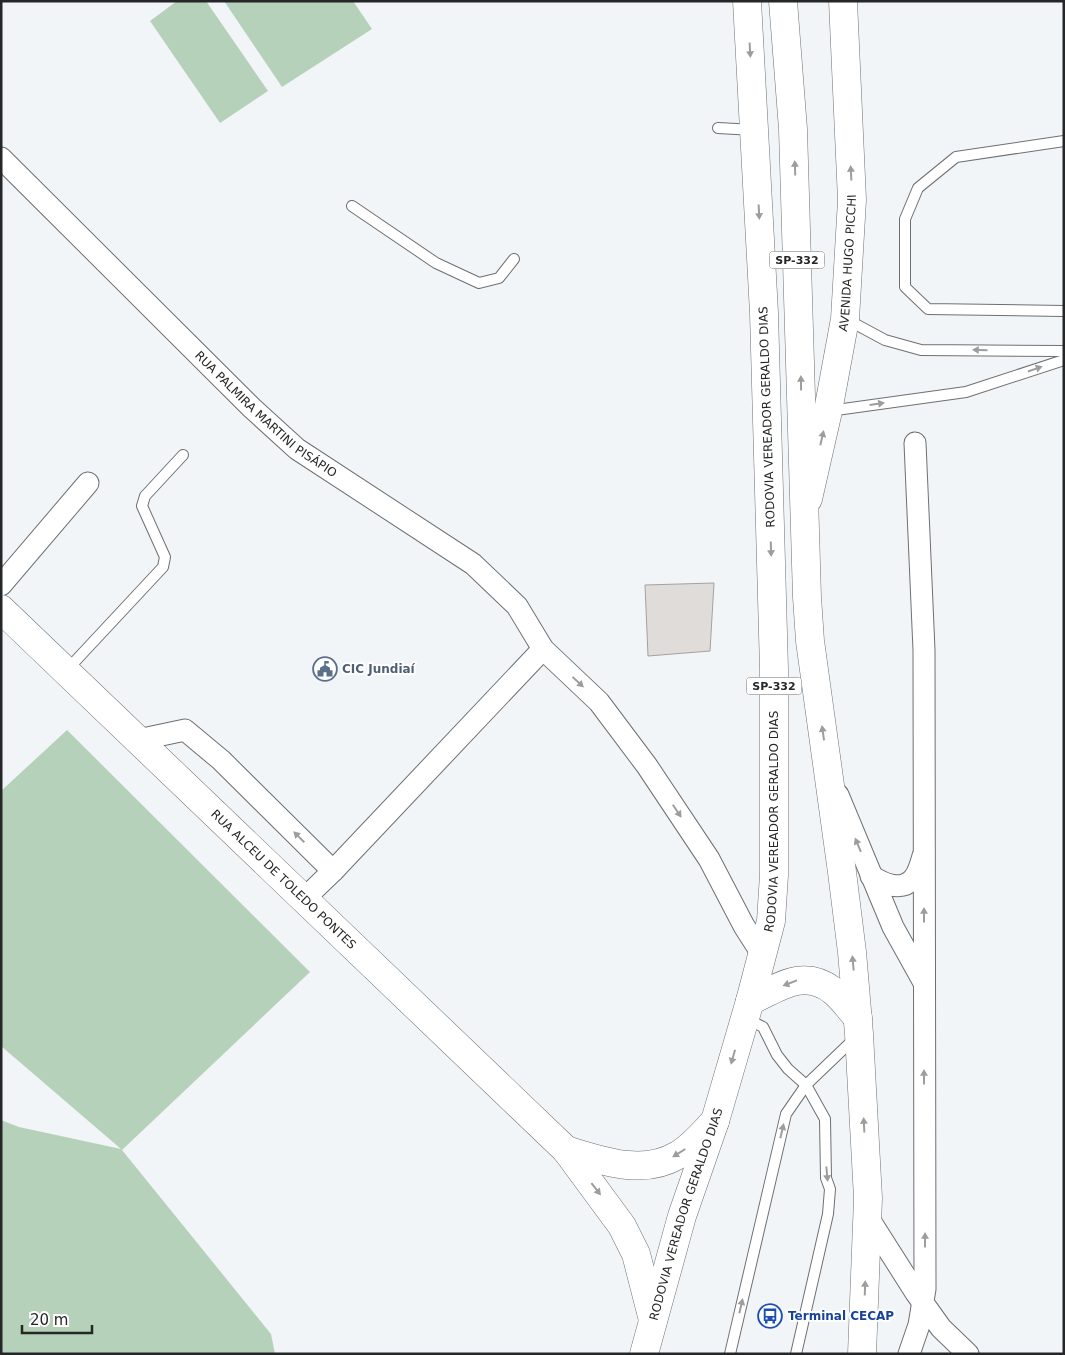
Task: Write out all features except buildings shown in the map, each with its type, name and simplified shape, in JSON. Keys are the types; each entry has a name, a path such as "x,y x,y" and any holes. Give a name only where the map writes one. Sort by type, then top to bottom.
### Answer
{"main road":[{"name":"RODOVIA VEREADOR GERALDO DIAS","path":"644,1354 682,1216 715,1121 771,921 774,875 774,669 764,313 747,1"},
{"name":"SP-332","path":"783,1 794,129 804,520 810,641 852,952 859,1026 868,1198 862,1354"},
{"name":"AVENIDA HUGO PICCHI","path":"804,520 828,411 845,319 852,200 843,1"},
{"name":"RUA ALCEU DE TOLEDO PONTES","path":"1,609 566,1150 622,1226 636,1254 653,1320"},
{"path":"747,1009 794,980 806,979 831,989 859,1026"},
{"name":"RUA ALCEU DE TOLEDO PONTES","path":"566,1150 603,1161 632,1166 656,1164 679,1155 715,1121"}],"street":[{"name":"RUA PALMIRA MARTINI PISÁPIO","path":"1,158 252,408 297,449 473,564 517,606 543,649 599,702 647,766 709,859 744,926 762,954"},
{"path":"909,1354 919,1325 925,1289 924,650 915,443"},
{"path":"1,585 88,483"},
{"path":"304,899 333,871 543,649"},
{"path":"138,740 185,730 221,760 333,871"},
{"path":"828,772 893,927 925,983"},
{"path":"872,876 885,885 902,886 914,879 924,854"},
{"path":"867,1216 922,1302 941,1328 968,1354"}],"lane":[{"path":"718,128 754,130"},
{"path":"1064,141 956,157 918,188 905,219 905,287 928,309 1064,311"},
{"path":"352,206 436,263 479,283 499,278 514,259"},
{"path":"845,319 885,340 921,350 1064,351"},
{"path":"828,411 966,392 1064,360"},
{"path":"66,671 163,567 165,557 142,506 145,496 183,455"},
{"path":"747,1009 763,1027 777,1055 788,1069 806,1085 825,1119 826,1178 830,1189 828,1214 796,1354"},
{"path":"730,1354 786,1114 806,1085 859,1026"}],"green space":[{"path":"177,1 206,1 268,91 220,123 150,21"},
{"path":"224,1 353,1 372,29 282,87"},
{"path":"67,730 310,972 122,1150 271,1334 275,1354 1,1354 1,1120 19,1127 121,1149 1,1046 1,791"}],"place":[{"name":"CIC Jundiaí","path":"325,669"},
{"name":"Terminal CECAP","path":"770,1316"}]}
